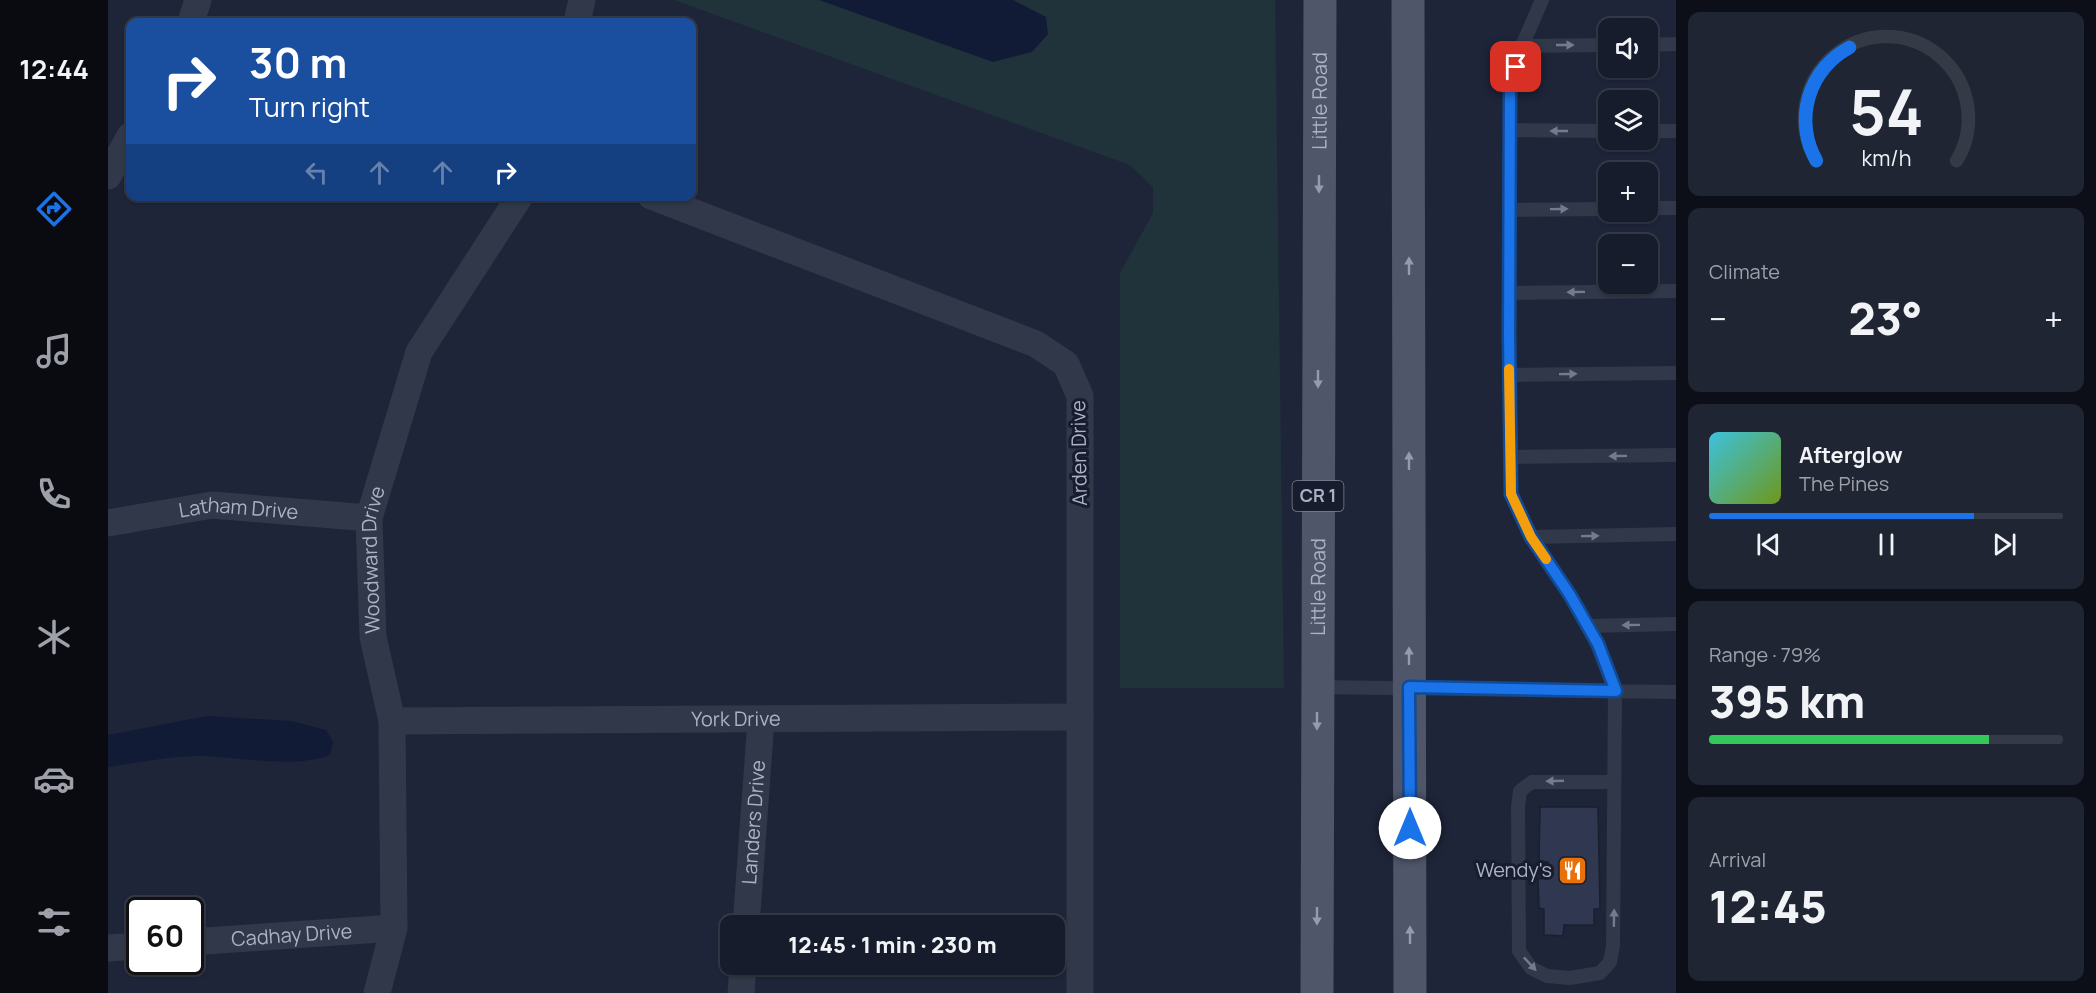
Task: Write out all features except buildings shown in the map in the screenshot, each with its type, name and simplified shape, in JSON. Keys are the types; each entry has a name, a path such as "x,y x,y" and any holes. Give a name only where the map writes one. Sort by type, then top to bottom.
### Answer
{"main road":[{"name":"Little Road","path":"1317,993 1320,0"},
{"path":"1408,0 1410,993"}],"street":[{"path":"192,18 198,0"},
{"path":"578,18 582,0"},
{"path":"108,176 126,143"},
{"name":"Woodward Drive","path":"377,993 394,928 392,721 373,637 369,518 419,352 517,201"},
{"name":"Arden Drive","path":"664,201 1036,344 1066,364 1080,396 1080,993"},
{"name":"Latham Drive","path":"108,523 212,505 369,518"},
{"name":"York Drive","path":"392,721 1080,717"},
{"name":"Landers Drive","path":"747,915 761,720"},
{"name":"Cadhay Drive","path":"204,941 394,928"},
{"path":"108,948 126,947"},
{"path":"741,993 742,975"}],"lane":[{"path":"1542,0 1522,45 1510,88 1511,494 1531,537 1570,595 1598,644 1616,691 1613,946 1610,962 1600,973 1587,976 1547,976 1531,968 1519,951 1518,807 1520,791 1532,782 1614,782"},
{"path":"1658,45 1676,44"},
{"path":"1522,45 1598,45"},
{"path":"1510,130 1598,131"},
{"path":"1658,131 1676,131"},
{"path":"1658,208 1676,208"},
{"path":"1509,210 1598,209"},
{"path":"1509,293 1676,291"},
{"path":"1509,375 1676,373"},
{"path":"1510,457 1676,455"},
{"path":"1531,537 1676,534"},
{"path":"1587,626 1676,624"},
{"path":"1317,687 1676,692"}],"shaded area":[{"path":"674,0 1275,0 1284,688 1120,688 1120,273 1153,213 1153,187 1130,165"}],"water":[{"path":"819,0 1013,0 1046,17 1048,34 1032,52 993,62"},
{"path":"207,716 292,721 326,730 333,742 330,755 283,762 189,756 108,767 108,735"}],"slow traffic":[{"path":"1509,369 1511,494 1531,537 1546,559"}],"place":[{"name":"Wendy's","path":"1573,870"}],"route":[{"path":"1410,828 1409,687 1616,691 1598,644 1570,595 1531,537 1511,494 1510,88 1516,67"}]}
